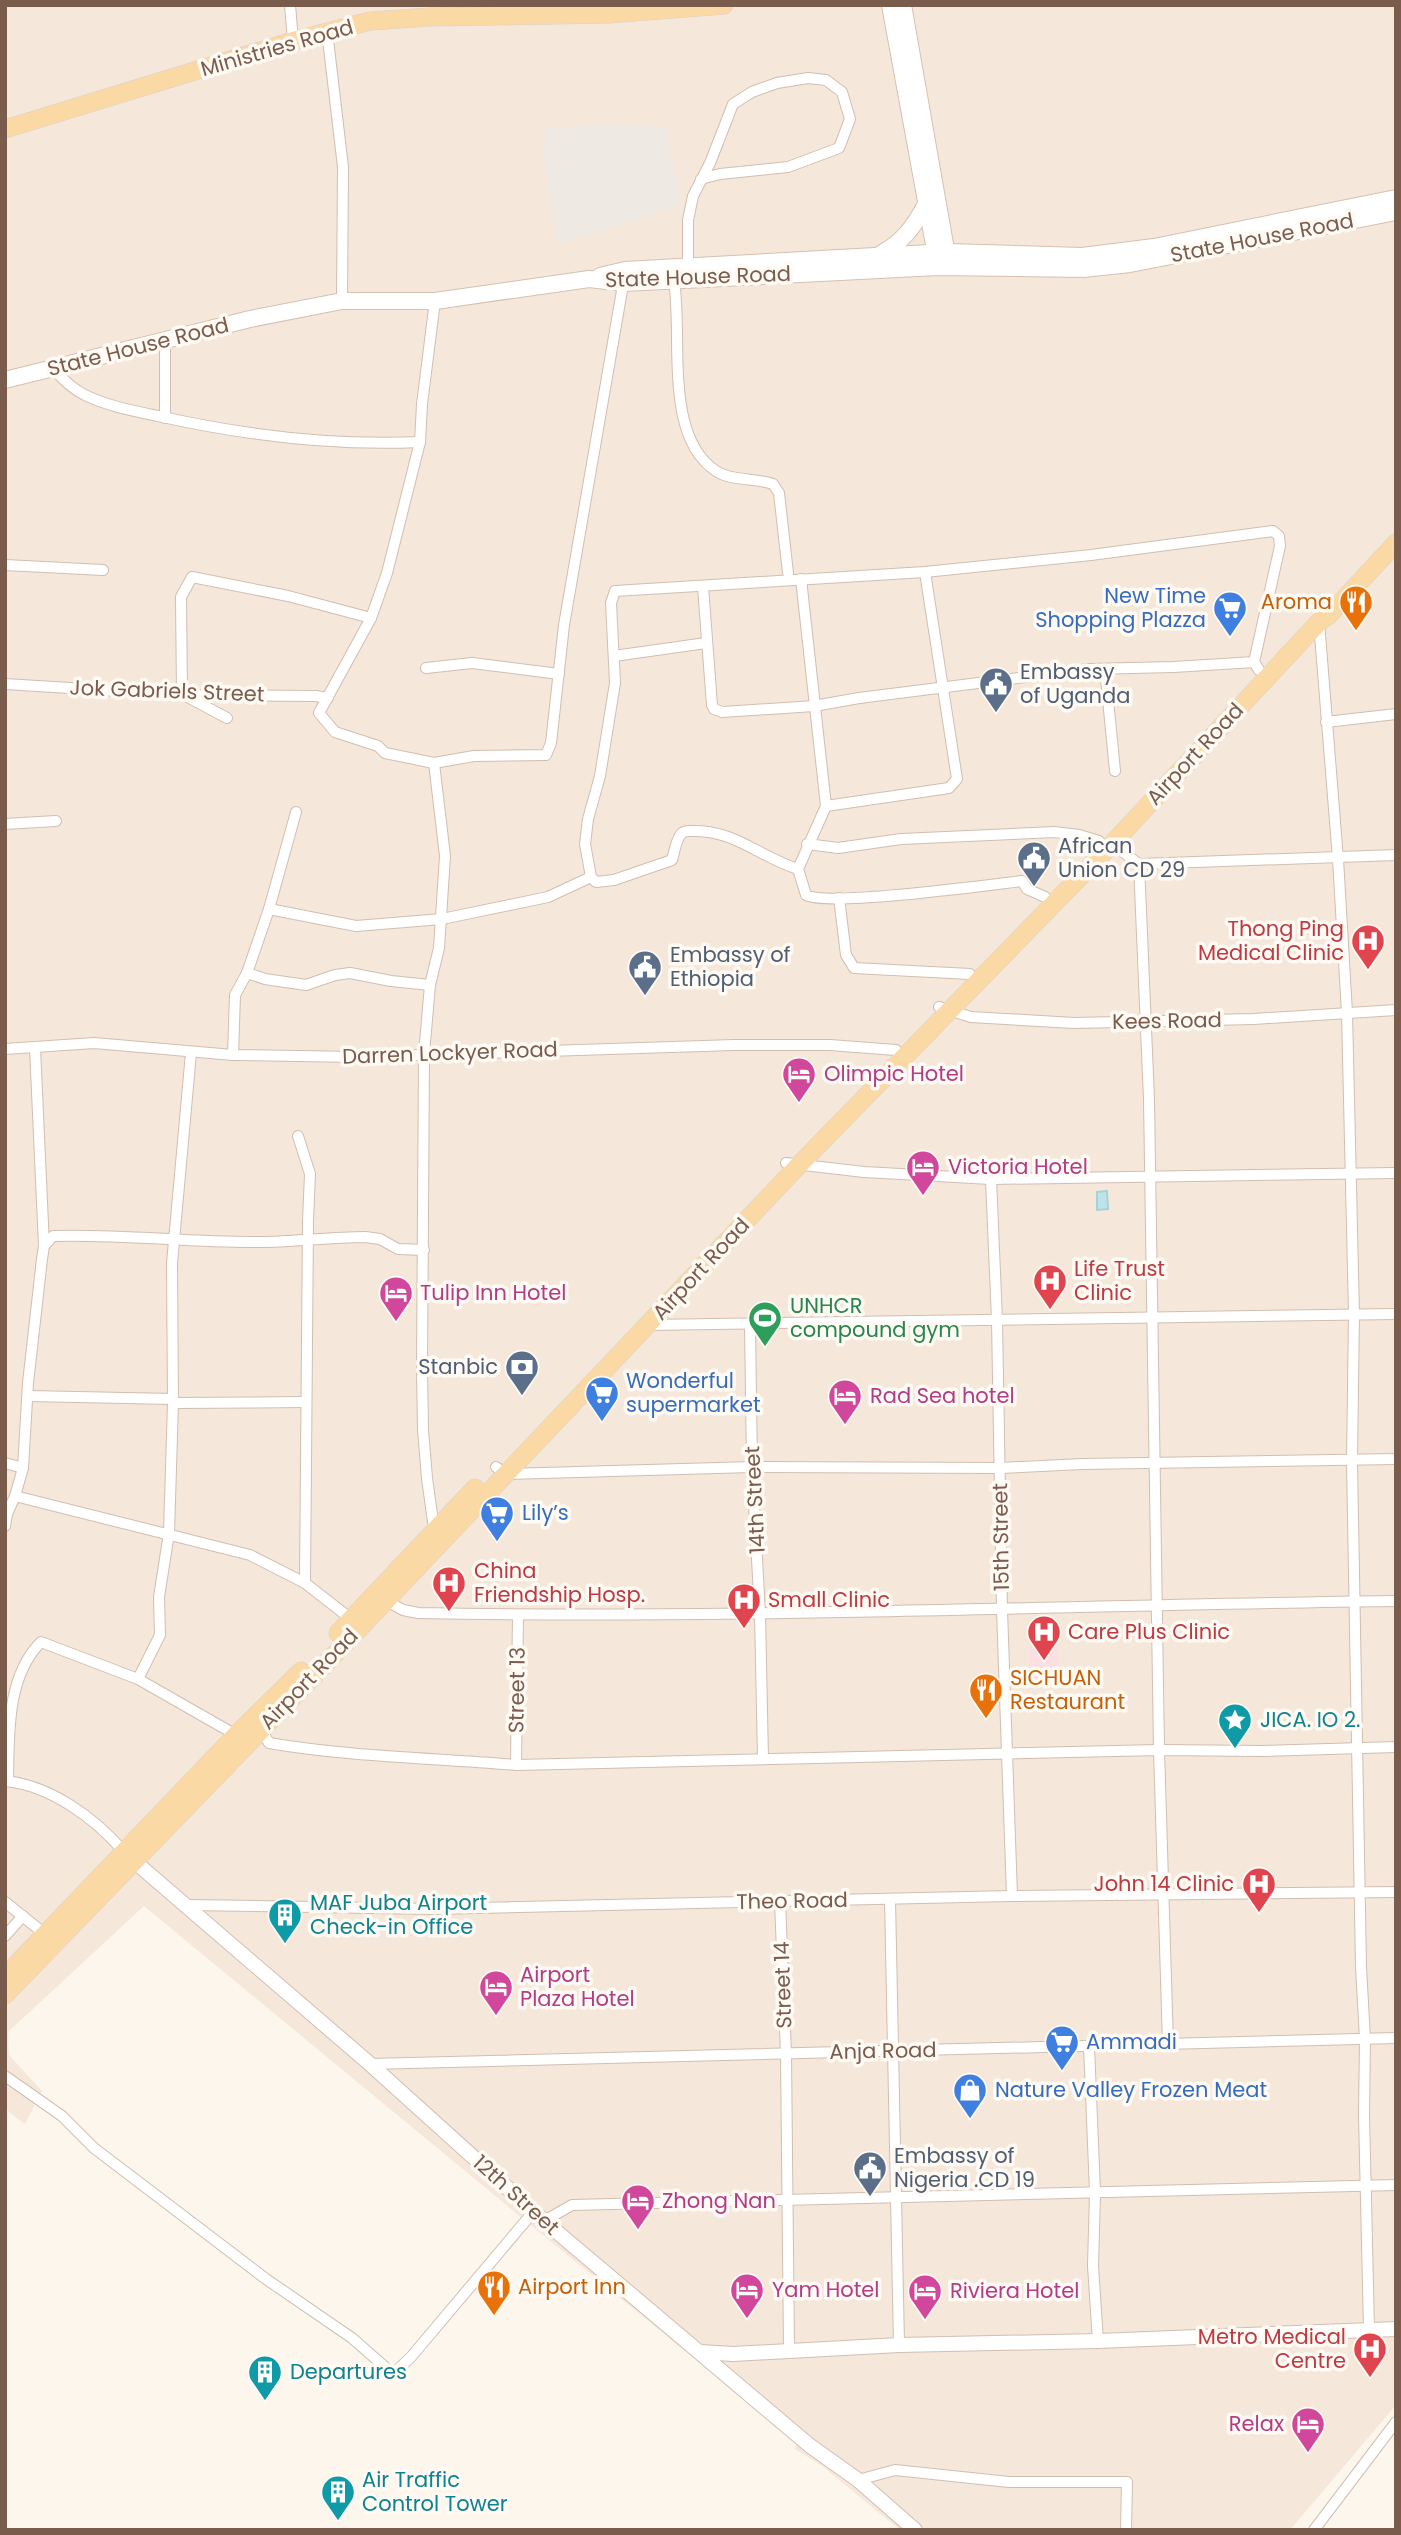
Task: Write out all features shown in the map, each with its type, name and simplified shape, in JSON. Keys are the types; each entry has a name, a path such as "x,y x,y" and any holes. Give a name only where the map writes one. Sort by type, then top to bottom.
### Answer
{"main road":[{"name":"Ministries Road","path":"5,129 327,31 396,19 724,5"},
{"path":"890,5 907,63 942,260"},
{"path":"903,5 907,63 926,204 942,260"},
{"path":"683,275 879,255 1025,262 1170,250 1273,229 1396,198"},
{"path":"879,255 900,242 914,226 926,204"},
{"name":"State House Road","path":"1273,229 1396,212"},
{"name":"State House Road","path":"5,380 250,319 342,301 435,301 624,276 942,260"},
{"name":"Airport Road","path":"5,1996 236,1735 351,1619 435,1529 501,1471 648,1325 896,1050 944,1008 970,974 1045,897 1105,842 1256,666 1396,529"},
{"name":"Airport Road","path":"5,1976 261,1729 386,1601 501,1471 792,1164 1318,622 1329,615 1396,543"}],"street":[{"path":"290,5 293,41"},
{"path":"327,31 343,167 342,301"},
{"path":"701,179 720,174 788,167 839,148 850,119 842,92 827,80 808,78 777,83 752,92 733,104 710,163 701,179 693,196 688,220 683,275 683,424 701,456 716,471 733,478 756,478 773,484 779,493 788,573"},
{"path":"435,301 420,442 387,573 371,618 319,712 335,732 378,746 385,753 434,762 474,756 546,755 551,743 564,625 624,276"},
{"path":"165,340 165,418"},
{"path":"52,368 73,388 86,395 165,418 261,433 357,443 420,442"},
{"path":"591,877 586,837 600,776 615,683 611,603 615,591 925,572 1091,555 1273,531 1279,536 1280,546 1256,666 1076,670 814,706 717,711 712,705 703,587"},
{"path":"5,565 103,570"},
{"path":"826,806 949,788 955,784 957,779 925,572"},
{"path":"227,718 183,694 181,597 192,577 288,596 371,618"},
{"path":"800,579 826,806 798,869 806,895 811,898 839,898 920,893 1021,881 1027,889 1045,897"},
{"path":"1318,622 1338,859 1347,1013 1354,1314 1354,1602 1369,2328"},
{"path":"614,656 706,643"},
{"path":"426,668 472,663 559,674"},
{"path":"1105,669 1115,771"},
{"name":"Jok Gabriels Street","path":"5,684 183,695 328,698"},
{"path":"1326,722 1396,714"},
{"path":"434,762 445,856 439,948 430,985 424,1054 423,1430 435,1529"},
{"path":"233,1055 235,995 247,973 269,909 296,813"},
{"path":"5,824 56,821"},
{"path":"591,877 600,882 614,880 672,860 680,835 685,831 707,831 732,837 775,861 798,869"},
{"path":"807,844 838,848 901,839 1054,832 1105,842 1139,864 1396,855"},
{"path":"1139,864 1151,1178 1160,1750 1168,2044"},
{"path":"269,909 356,926 442,919 548,897 591,877"},
{"path":"839,898 846,955 854,968 970,974"},
{"path":"247,973 265,979 306,985 335,975 351,973 430,985"},
{"name":"Kees Road","path":"944,1008 971,1017 1074,1023 1396,1010"},
{"name":"Darren Lockyer Road","path":"5,1049 94,1042 131,1044 191,1053 357,1057 734,1045 830,1045 896,1050"},
{"path":"5,1526 9,1506 15,1496 23,1468 44,1246 35,1048"},
{"path":"138,1679 160,1635 159,1597 169,1533 173,1401 172,1274 191,1053"},
{"path":"298,1136 310,1174 305,1583"},
{"path":"792,1164 991,1179 1396,1173"},
{"name":"15th Street","path":"991,1179 1012,1896"},
{"path":"44,1246 53,1236 256,1242 365,1237 380,1239 403,1250 424,1250"},
{"path":"648,1325 1396,1314"},
{"name":"14th Street","path":"750,1325 752,1466 760,1614 763,1759"},
{"path":"28,1396 306,1402"},
{"path":"501,1471 752,1466 1000,1468 1396,1459"},
{"path":"5,1463 23,1468"},
{"path":"15,1496 250,1555 305,1583 351,1619"},
{"path":"386,1601 418,1612 518,1615 760,1614 1396,1601"},
{"name":"Street 13","path":"516,1765 518,1615"},
{"path":"129,1857 102,1829 71,1807 39,1788 6,1781 10,1718 17,1684 38,1643 44,1641 138,1679 236,1735"},
{"path":"261,1729 269,1742 324,1752 516,1765 1396,1747"},
{"name":"12th Street","path":"129,1857 370,2064 539,2216 809,2445 858,2480 915,2530"},
{"name":"Theo Road","path":"188,1905 434,1909 1164,1893 1396,1892"},
{"path":"890,1899 899,2345"},
{"name":"Street 14","path":"780,1901 786,2054 789,2350"},
{"path":"5,1902 46,1934"},
{"path":"5,1936 23,1916"},
{"name":"Anja Road","path":"370,2064 1396,2038"},
{"path":"1090,2046 1095,2192 1093,2266 1098,2341"},
{"path":"5,2076 62,2116 94,2148 266,2279 352,2338 393,2374 539,2216 572,2205 1396,2185"},
{"path":"700,2352 733,2354 899,2345 1098,2341 1396,2329"},
{"path":"1314,2530 1396,2422"},
{"path":"858,2480 895,2470 1009,2482 1127,2482 1126,2530"}],"shaded area":[{"path":"5,5 1396,5 1396,2405 1290,2530 900,2530 822,2466 795,2449 797,2442 144,1906 8,2032 9,2055 42,2091 25,2124 5,2109"},
{"path":"611,124 665,127 682,205 557,245 544,156 546,128"},
{"name":"Care Plus Clinic","path":"1058,1644 1059,1679 1030,1680 1029,1645"}],"water":[{"path":"1107,1191 1108,1209 1097,1210 1097,1192"}],"place":[{"name":"Aroma","path":"1356,632"},
{"name":"New Time Shopping Plazza","path":"1230,638"},
{"name":"Embassy of Uganda","path":"996,714"},
{"name":"African Union CD 29","path":"1034,888"},
{"name":"Thong Ping Medical Clinic","path":"1368,971"},
{"name":"Embassy of Ethiopia","path":"645,997"},
{"name":"Olimpic Hotel","path":"799,1104"},
{"name":"Victoria Hotel","path":"923,1197"},
{"name":"Life Trust Clinic","path":"1050,1311"},
{"name":"Tulip Inn Hotel","path":"396,1323"},
{"name":"UNHCR compound gym","path":"765,1348"},
{"name":"Stanbic","path":"522,1397"},
{"name":"Wonderful supermarket","path":"602,1423"},
{"name":"Rad Sea hotel","path":"845,1426"},
{"name":"Lily’s","path":"497,1543"},
{"name":"China Friendship Hosp.","path":"449,1613"},
{"name":"Small Clinic","path":"744,1630"},
{"name":"Care Plus Clinic","path":"1044,1662"},
{"name":"SICHUAN Restaurant","path":"986,1720"},
{"name":"JICA. IO 2.","path":"1235,1750"},
{"name":"John 14 Clinic","path":"1259,1914"},
{"name":"MAF Juba Airport Check-in Office","path":"285,1945"},
{"name":"Airport Plaza Hotel","path":"496,2017"},
{"name":"Ammadi","path":"1062,2072"},
{"name":"Nature Valley Frozen Meat","path":"970,2120"},
{"name":"Embassy of Nigeria .CD 19","path":"870,2198"},
{"name":"Zhong Nan","path":"638,2231"},
{"name":"Airport Inn","path":"494,2317"},
{"name":"Yam Hotel","path":"747,2320"},
{"name":"Riviera Hotel","path":"925,2321"},
{"name":"Metro Medical Centre","path":"1370,2379"},
{"name":"Departures","path":"265,2402"},
{"name":"Relax","path":"1308,2454"},
{"name":"Air Traffic Control Tower","path":"338,2522"}]}
